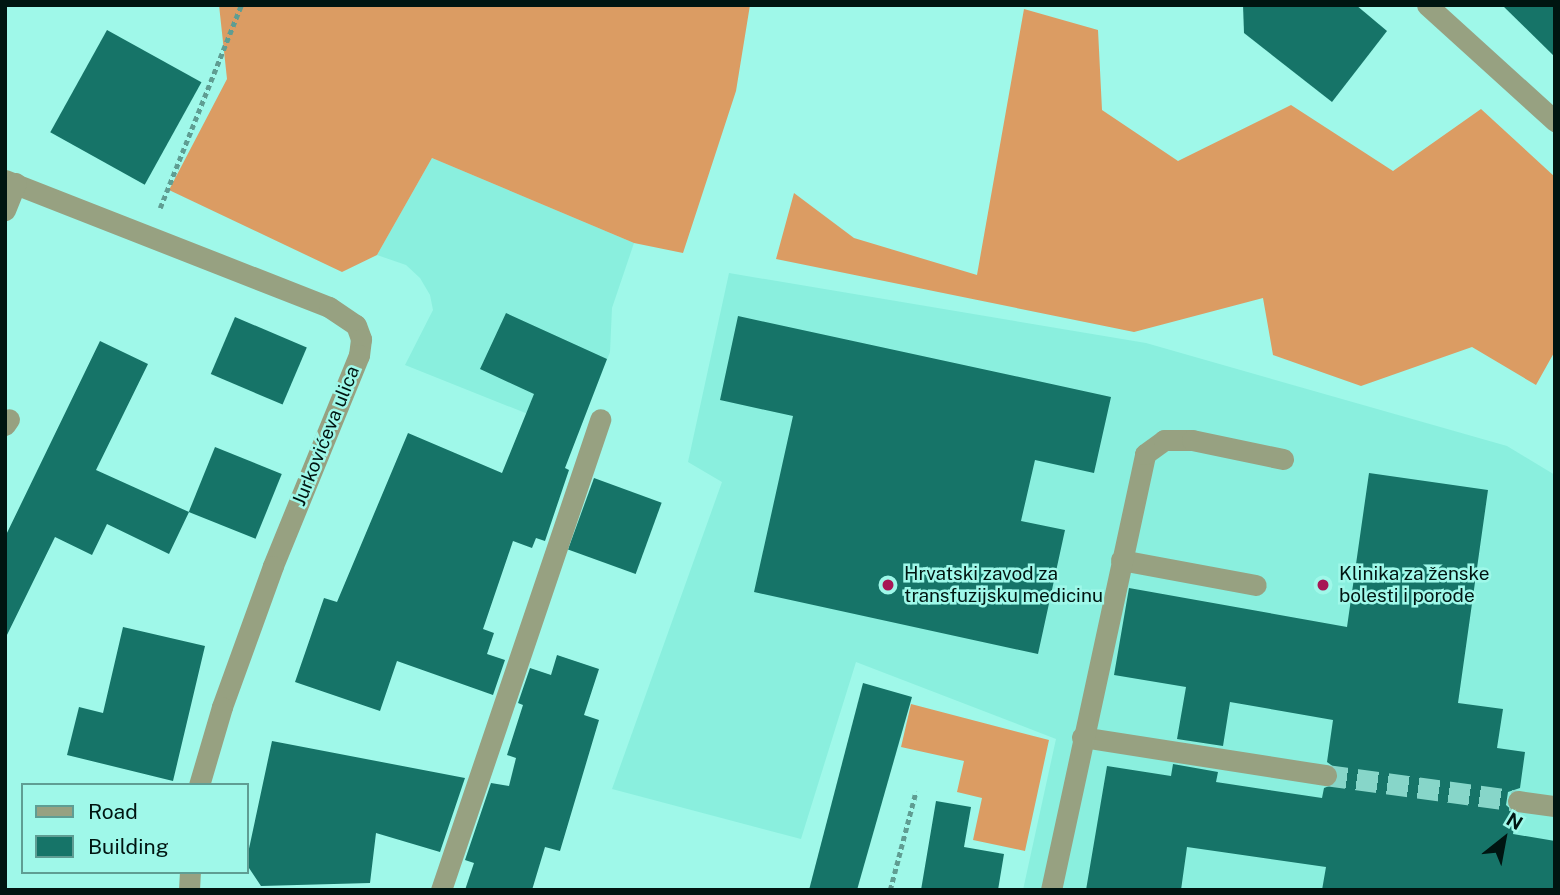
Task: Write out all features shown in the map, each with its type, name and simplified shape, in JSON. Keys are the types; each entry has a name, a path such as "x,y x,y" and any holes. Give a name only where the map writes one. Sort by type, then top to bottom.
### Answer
{"street":[{"path":"1427,5 1555,121"},
{"path":"5,210 10,182"},
{"name":"Jurkovićeva ulica","path":"10,182 329,307 356,325 361,339 359,355 273,566 227,694 201,783"},
{"path":"441,890 600,419"},
{"path":"1051,890 1145,454 1164,440 1192,440 1283,459"},
{"path":"1121,560 1256,585"},
{"path":"1082,737 1325,775"},
{"path":"1518,800 1555,806"}],"path":[{"path":"160,209 241,5"},
{"path":"890,890 916,792"}],"shaded area":[{"path":"219,5 750,5 736,91 683,253 634,243 432,158 377,255 342,272 169,190 227,79"},
{"path":"1024,9 1098,30 1102,110 1178,161 1291,105 1393,171 1481,109 1555,177 1555,351 1536,385 1472,347 1361,386 1273,355 1263,298 1134,332 776,259 794,193 854,238 977,275"},
{"path":"432,158 634,243 612,308 610,352 578,434 405,365 433,310 430,295 420,278 406,265 377,255"},
{"path":"729,273 1146,343 1507,446 1555,475 1555,890 1023,890 1056,739 856,662 801,839 612,789 722,482 688,462"},
{"path":"911,704 1049,740 1025,851 973,840 982,798 957,792 964,761 901,747"}],"building":[{"path":"1243,5 1356,5 1387,31 1332,102 1244,33"},
{"path":"1502,5 1555,5 1555,57"},
{"path":"107,30 201,82 145,185 50,132"},
{"path":"506,313 607,359 565,468 569,470 545,541 536,538 532,548 513,541 483,629 494,633 487,654 505,660 493,695 397,661 380,711 295,682 324,598 337,602 408,433 502,473 534,394 480,369"},
{"path":"738,316 1111,397 1094,473 1035,460 1021,521 1065,530 1038,654 754,592 793,416 720,400"},
{"path":"235,317 307,347 283,405 211,374"},
{"path":"100,341 148,364 96,470 189,512 169,554 107,524 92,555 55,537 5,639 5,537"},
{"path":"215,447 282,474 256,539 189,512"},
{"path":"1369,473 1488,490 1458,703 1503,709 1497,748 1525,752 1520,788 1508,792 1506,805 1516,814 1513,834 1555,841 1555,890 1322,890 1326,867 1187,847 1181,890 1086,890 1107,766 1171,776 1173,764 1218,772 1216,782 1322,798 1324,788 1337,783 1338,770 1327,762 1333,720 1230,702 1223,746 1177,739 1186,687 1114,675 1129,588 1347,627"},
{"path":"594,478 662,503 636,574 568,549"},
{"path":"123,627 205,646 173,781 67,755 79,707 103,713"},
{"path":"557,655 599,669 584,715 599,720 560,851 545,847 532,890 465,890 474,863 465,860 491,783 509,786 516,758 507,755 523,705 518,703 530,668 551,675"},
{"path":"863,683 912,697 857,890 809,890"},
{"path":"272,741 465,778 440,852 376,833 370,883 261,886 248,866 248,853"},
{"path":"936,801 971,807 964,847 1004,854 998,890 921,890"}],"tunnel":[{"path":"1326,775 1518,801"}],"place":[{"name":"Hrvatski zavod za transfuzijsku medicinu","path":"888,585"},
{"name":"Klinika za ženske bolesti i porode","path":"1323,585"}]}
